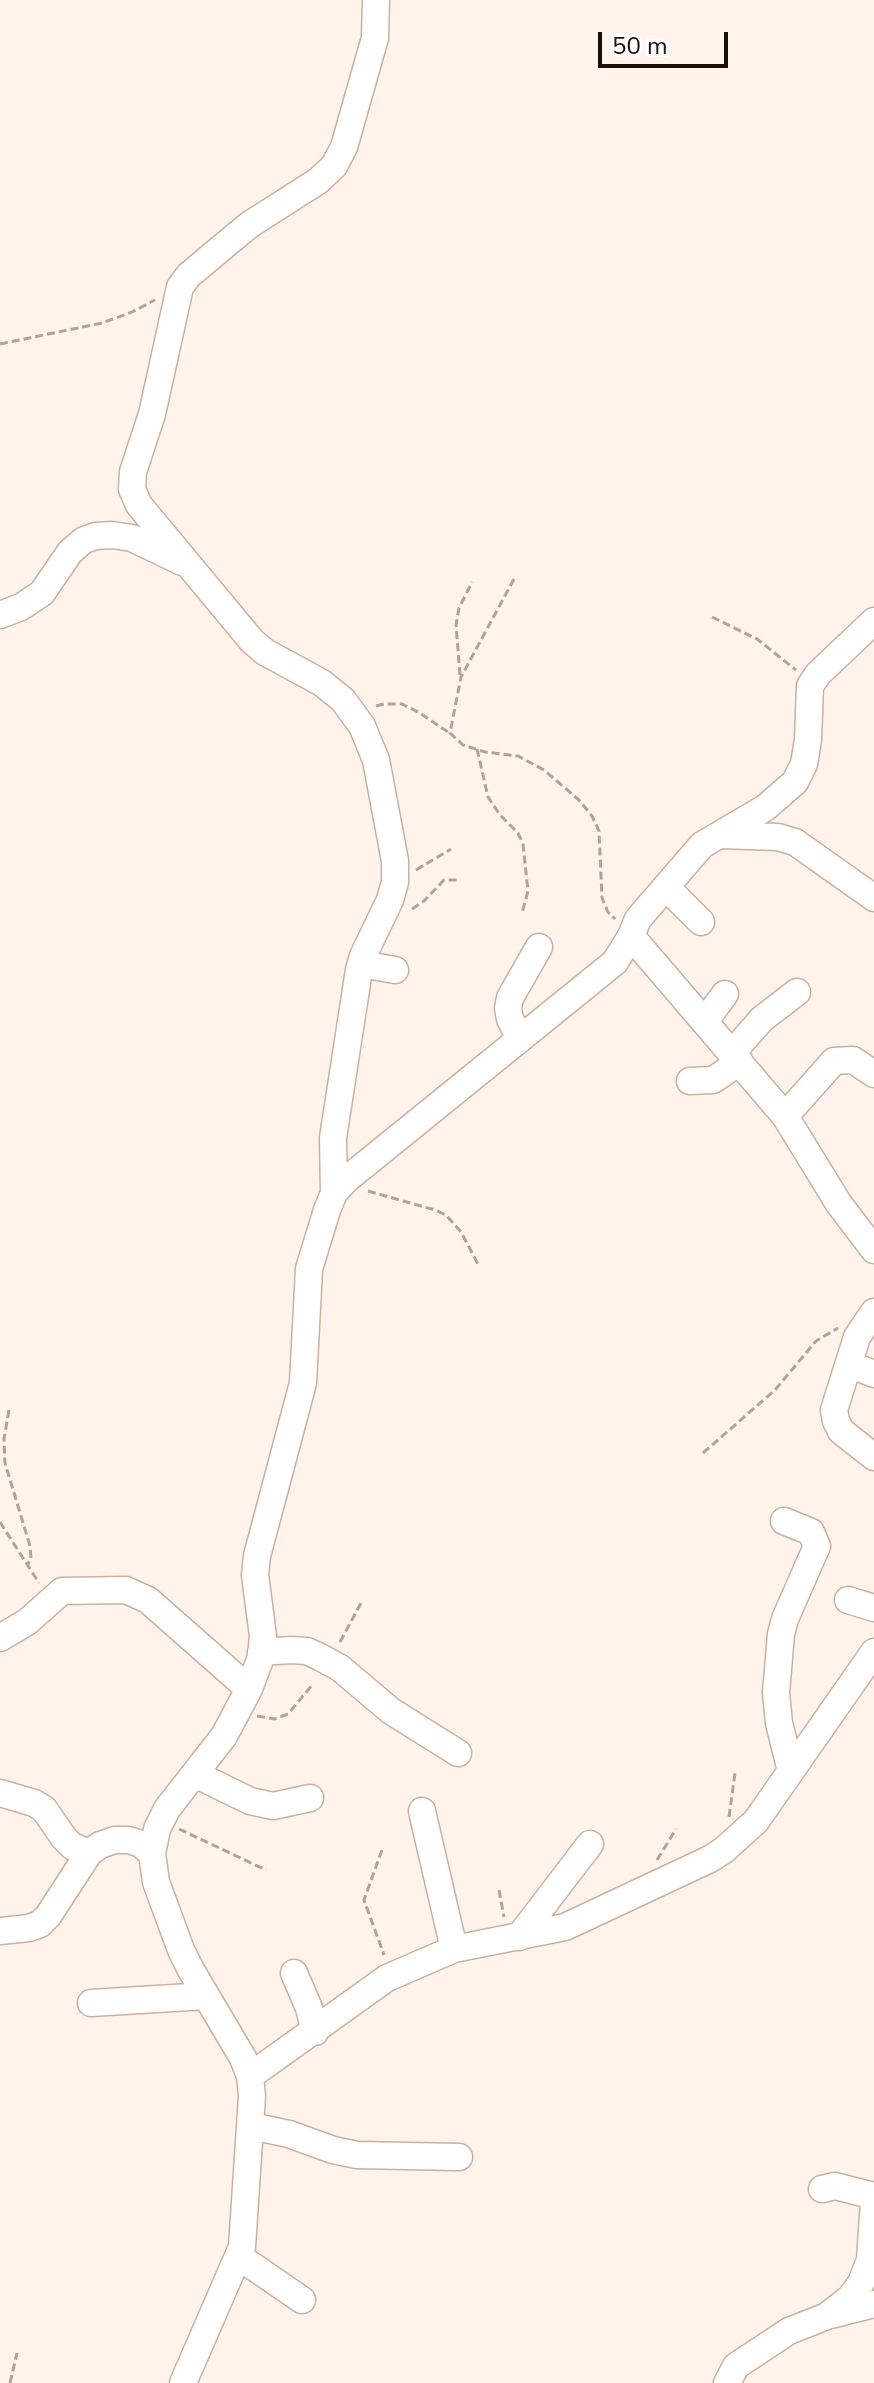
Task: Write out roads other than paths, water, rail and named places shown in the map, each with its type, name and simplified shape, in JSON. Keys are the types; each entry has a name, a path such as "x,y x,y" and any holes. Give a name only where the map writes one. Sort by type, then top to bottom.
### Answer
{"street":[{"path":"341,1186 333,1138 361,964 395,882 395,861 376,760 362,726 343,700 322,683 259,647 139,505 132,489 133,472 152,414 180,287 189,275 249,225 318,181 334,166 344,147 375,38 376,0"},
{"path":"0,615 21,607 42,593 70,552 84,540 96,536 132,538 189,565"},
{"path":"183,2383 238,2256 245,2221 252,2096 250,2076 243,2058 181,1950 156,1882 152,1854 161,1821 224,1736 237,1713 261,1652 263,1636 255,1575 257,1556 303,1383 309,1269 327,1210 341,1186 615,962 638,919 702,845 765,808 795,782 804,764 808,740 810,686 818,674 874,621"},
{"path":"717,835 778,837 795,842 874,898"},
{"path":"667,888 701,922"},
{"path":"631,936 785,1116 839,1204 874,1250"},
{"path":"520,1039 510,1019 510,998 539,947"},
{"path":"361,964 395,970"},
{"path":"690,1081 713,1080 736,1058 762,1019 797,992"},
{"path":"705,1021 725,994"},
{"path":"785,1116 834,1061 853,1060 874,1074"},
{"path":"874,1312 857,1337 834,1410 841,1431 874,1457"},
{"path":"849,1364 874,1374"},
{"path":"784,1521 811,1532 817,1546 781,1634 776,1693 779,1723 791,1771"},
{"path":"0,1638 27,1622 62,1591 126,1590 137,1593 249,1689"},
{"path":"848,1600 874,1608"},
{"path":"261,1652 307,1651 329,1662 391,1711 458,1753"},
{"path":"250,2076 392,1975 454,1949 565,1927 724,1850 756,1821 873,1655"},
{"path":"195,1774 250,1801 273,1806 310,1798"},
{"path":"0,1793 44,1809 72,1846 89,1853"},
{"path":"422,1811 454,1949"},
{"path":"0,1931 40,1924 89,1853 100,1845 129,1840 141,1844 152,1854"},
{"path":"513,1938 590,1844"},
{"path":"294,1973 315,2032"},
{"path":"91,2003 206,1996"},
{"path":"251,2126 357,2155 459,2157"},
{"path":"822,2189 835,2186 874,2199 870,2260 861,2283 850,2298 827,2316"},
{"path":"238,2256 302,2300"},
{"path":"727,2383 736,2366 789,2331 827,2316 874,2304"}]}
